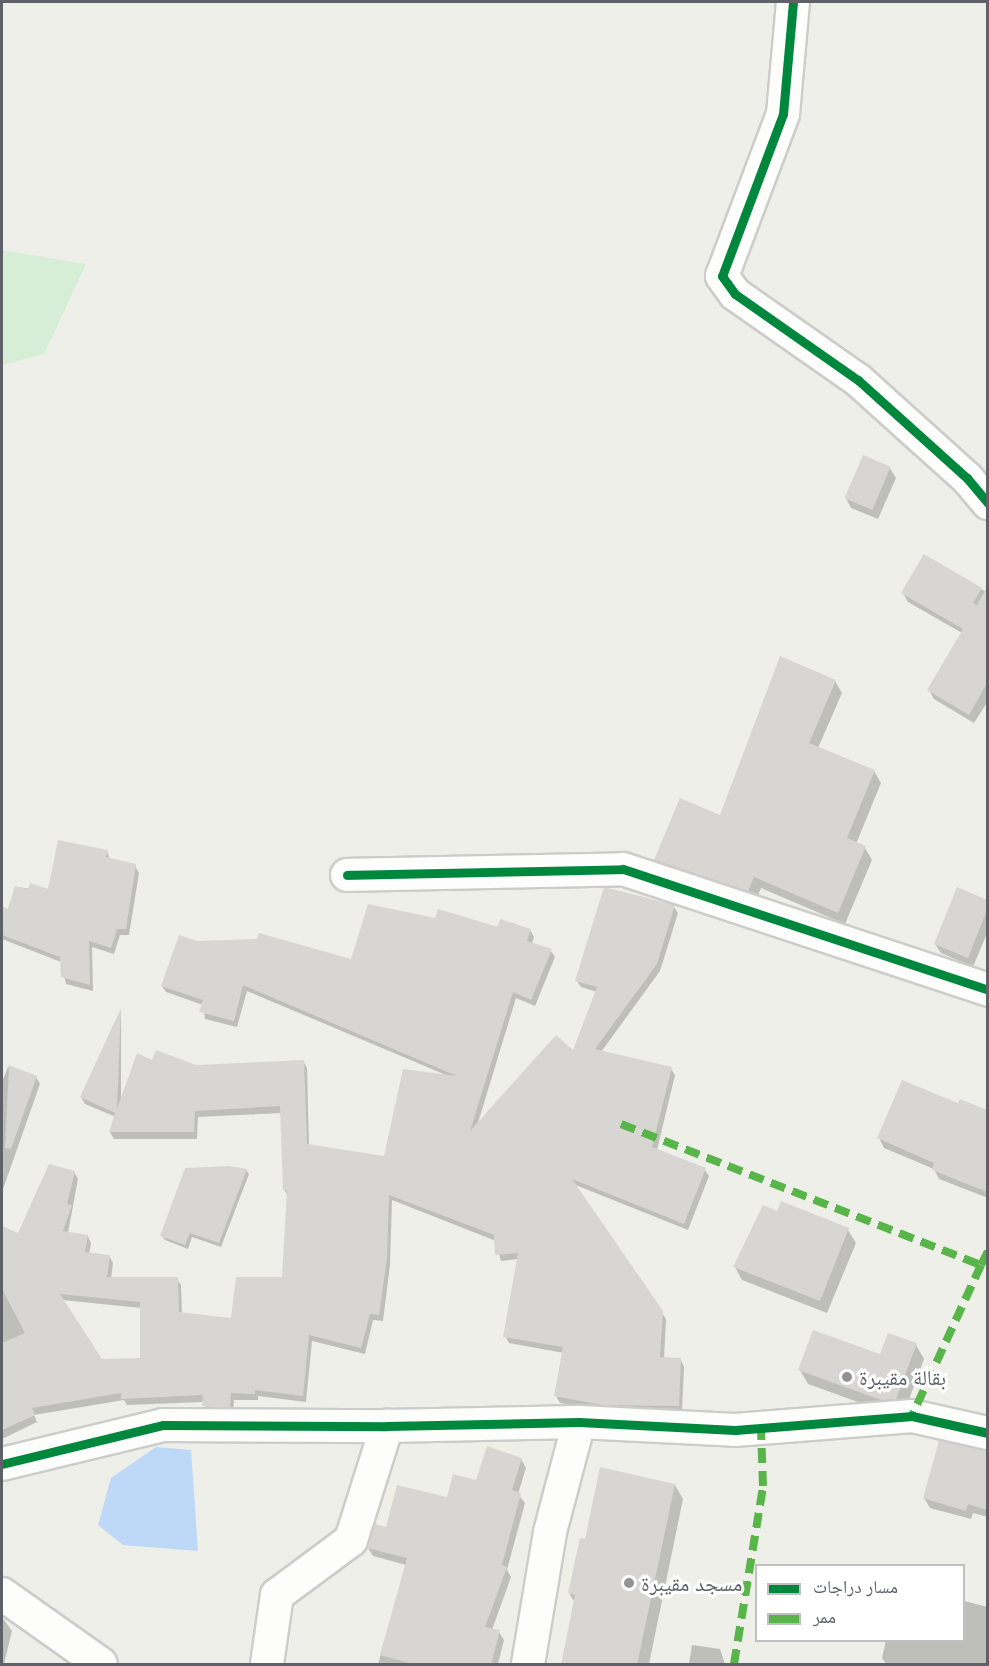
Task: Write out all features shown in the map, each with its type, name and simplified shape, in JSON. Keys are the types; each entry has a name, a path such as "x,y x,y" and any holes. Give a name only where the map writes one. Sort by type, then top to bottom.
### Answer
{"street":[{"path":"793,2 783,114 722,276 735,294 858,380 967,478 987,503"},
{"path":"347,875 622,869 987,990"},
{"path":"2,1464 162,1425 387,1426 579,1422 735,1430 912,1416 987,1433"},
{"path":"528,1665 550,1532 579,1422"},
{"path":"267,1665 277,1595 351,1540 387,1426"},
{"path":"2,1594 101,1665"}],"green space":[{"path":"2,250 86,264 44,354 2,365"}],"water":[{"path":"156,1447 191,1450 198,1551 123,1545 98,1525 111,1478"}],"building":[{"path":"863,455 891,467 872,510 845,498"},
{"path":"924,554 982,588 973,603 977,605 987,587 987,683 969,715 927,690 963,629 901,593"},
{"path":"780,656 836,680 809,743 875,770 847,838 866,846 838,913 754,877 748,891 654,860 680,798 720,815"},
{"path":"58,840 108,850 106,857 136,864 126,929 117,929 111,948 89,941 90,985 61,977 60,957 2,935 2,906 8,909 15,886 28,889 30,883 48,889"},
{"path":"604,887 675,905 657,964 595,1049 672,1067 652,1147 706,1168 684,1224 572,1179 663,1311 660,1357 681,1358 679,1406 602,1405 554,1396 563,1347 503,1337 518,1253 495,1255 494,1235 389,1195 387,1258 379,1315 370,1314 361,1348 309,1335 303,1396 255,1390 255,1394 231,1393 230,1407 212,1407 202,1406 203,1395 121,1399 121,1393 32,1408 35,1415 2,1430 2,1343 25,1333 2,1289 2,1226 18,1233 49,1164 75,1171 67,1204 72,1205 63,1231 88,1235 85,1252 110,1255 107,1277 178,1277 179,1312 231,1318 236,1277 282,1277 287,1190 283,1190 280,1106 195,1111 194,1132 109,1132 115,1113 80,1097 121,1008 117,1109 137,1053 152,1060 156,1050 196,1065 304,1060 307,1144 384,1156 403,1069 457,1076 243,985 234,1021 199,1012 203,1000 161,986 179,935 197,941 257,939 259,933 351,959 368,904 435,918 438,909 498,927 500,919 531,929 527,941 552,949 531,1000 513,992 470,1131 556,1035 573,1050 597,987 575,981","holes":["60,1294 140,1302 140,1358 102,1359"]},
{"path":"957,887 987,900 987,910 968,958 934,944"},
{"path":"9,1065 37,1076 11,1149 5,1148"},
{"path":"902,1080 958,1103 960,1099 987,1110 987,1192 932,1170 934,1163 877,1138"},
{"path":"229,1166 247,1169 219,1243 190,1233 185,1245 160,1236 185,1168"},
{"path":"781,1201 849,1228 820,1301 733,1267 763,1205 777,1211"},
{"path":"813,1330 880,1354 888,1333 917,1343 896,1399 881,1400 798,1370"},
{"path":"939,1441 987,1450 987,1510 968,1504 966,1511 923,1498"},
{"path":"487,1446 522,1458 512,1490 521,1493 502,1565 507,1567 485,1627 500,1630 491,1665 416,1665 380,1655 407,1558 367,1548 375,1524 386,1527 397,1485 447,1497 453,1474 476,1480"},
{"path":"600,1467 675,1484 637,1665 561,1665 575,1595 568,1593 580,1538 585,1539"}],"marked path":[{"path":"621,1124 981,1265 912,1416"},
{"path":"981,1265 988,1251"},
{"path":"734,1664 763,1486 761,1428"}],"cycle path":[{"path":"793,2 783,114 722,276 735,294 858,380 967,478 988,503"},
{"path":"347,875 623,869 988,990"},
{"path":"2,1464 163,1425 387,1426 579,1422 735,1430 912,1416 988,1433"}],"place":[{"name":"بقالة مقيبرة","path":"847,1377"},
{"name":"مسجد مقيبرة","path":"629,1583"}]}
